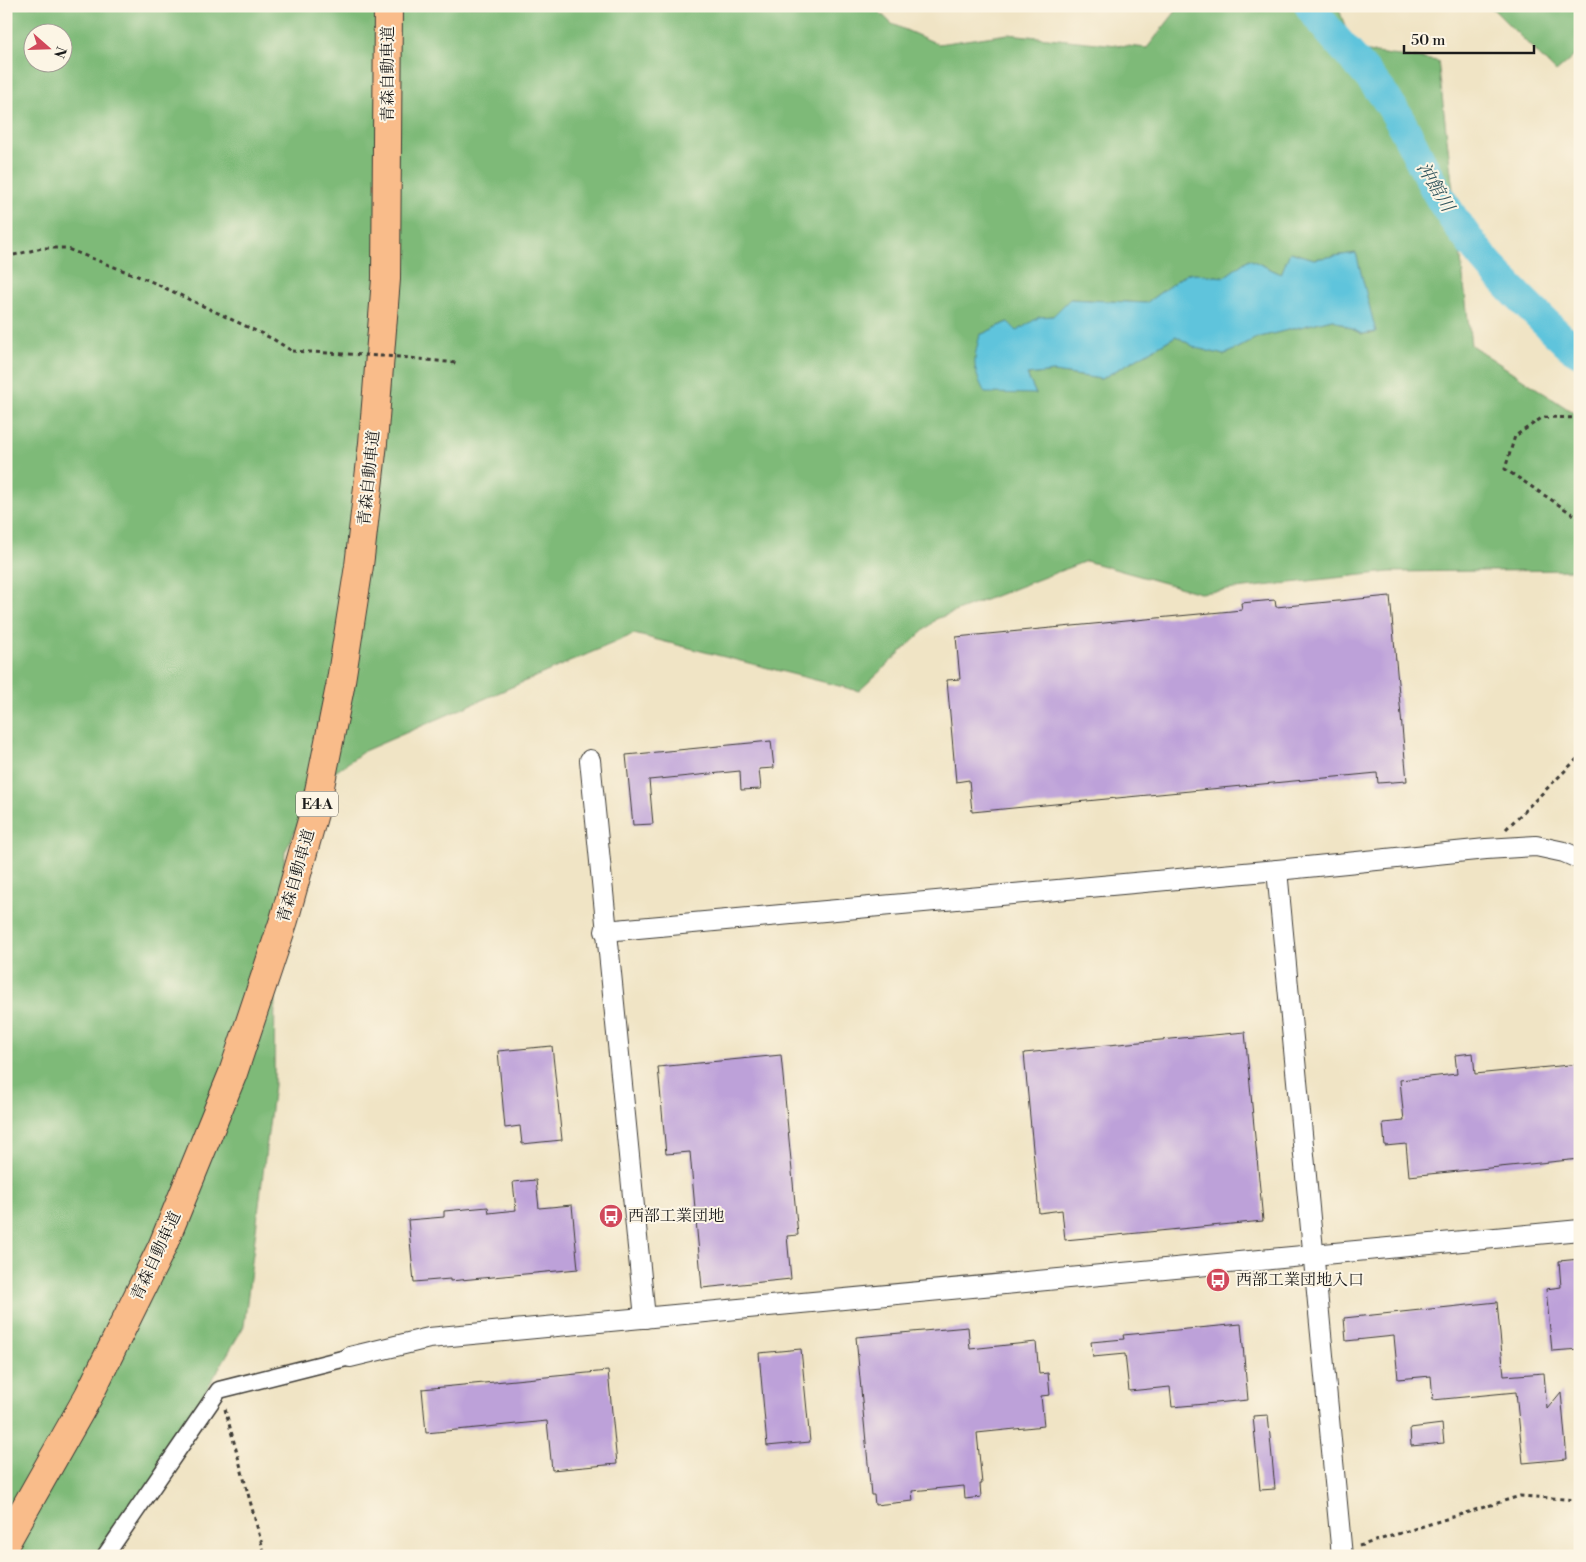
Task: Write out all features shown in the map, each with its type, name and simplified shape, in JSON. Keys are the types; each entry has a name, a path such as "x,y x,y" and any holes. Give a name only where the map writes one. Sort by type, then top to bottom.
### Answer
{"highway":[{"name":"青森自動車道","path":"6,1542 89,1395 162,1247 233,1073 284,920 316,806 340,687 358,576 373,443 386,279 388,6"}],"street":[{"path":"590,760 605,931 645,1318"},
{"path":"605,931 1278,870 1486,849 1536,846 1564,852 1580,859"},
{"path":"1278,870 1342,1554"},
{"path":"105,1556 219,1390 429,1338 1580,1230"}],"path":[{"path":"6,257 42,248 65,248 148,280 273,339 292,351 400,357 456,363"},
{"path":"1580,418 1542,417 1515,436 1505,469 1580,519"},
{"path":"1486,849 1580,756"},
{"path":"219,1390 265,1556"},
{"path":"1342,1554 1520,1496 1580,1500"}],"green space":[{"path":"6,6 873,6 892,24 938,44 1008,34 1147,48 1180,6 1338,6 1353,50 1438,61 1471,345 1580,417 1580,570 1389,572 1200,593 1086,561 936,619 859,691 634,634 364,751 316,786 285,852 275,987 274,1085 244,1326 145,1494 105,1556 6,1556","holes":["1291,252 1314,259 1356,253 1375,333 1362,334 1332,319 1256,338 1224,355 1196,348 1176,336 1101,379 1054,372 1027,375 1036,394 980,335 1008,322 1017,332 1039,318 1053,316 1070,299 1146,303 1187,273 1224,277 1249,259 1281,274"]},
{"path":"1490,6 1580,6 1580,51 1556,72"}],"water":[{"path":"1290,252 1314,259 1356,253 1376,332 1362,334 1332,319 1256,338 1224,355 1196,348 1176,336 1101,379 1054,372 1027,375 1036,394 985,393 978,377 975,358 980,335 1008,322 1017,331 1039,317 1053,316 1070,299 1146,303 1187,273 1224,277 1249,259 1281,274"}],"building":[{"path":"1390,596 1407,781 1378,783 1377,773 972,812 969,780 956,782 947,680 960,679 956,637 1242,610 1241,603 1275,600 1276,607"},
{"path":"771,741 774,768 759,769 761,789 741,790 740,771 649,780 653,824 633,825 626,755"},
{"path":"1245,1032 1263,1221 1065,1240 1062,1210 1039,1213 1024,1053"},
{"path":"552,1046 562,1140 522,1144 520,1126 505,1128 498,1051"},
{"path":"1473,1053 1475,1074 1580,1064 1580,1159 1409,1176 1406,1144 1385,1146 1383,1123 1404,1121 1400,1080 1457,1074 1455,1055"},
{"path":"781,1055 798,1235 787,1236 791,1279 702,1288 690,1152 666,1154 658,1067"},
{"path":"536,1180 539,1208 572,1205 578,1269 450,1281 450,1279 414,1282 408,1220 444,1217 444,1211 488,1207 489,1213 516,1210 513,1182"},
{"path":"1580,1259 1580,1349 1552,1351 1546,1289 1561,1287 1559,1261"},
{"path":"1497,1302 1504,1376 1544,1373 1547,1409 1561,1392 1567,1459 1523,1463 1516,1392 1433,1400 1431,1376 1398,1379 1394,1336 1346,1341 1344,1318"},
{"path":"1241,1324 1248,1400 1172,1407 1170,1387 1129,1391 1125,1354 1093,1357 1091,1342 1124,1339 1123,1335"},
{"path":"968,1327 970,1349 1036,1342 1039,1374 1048,1373 1050,1395 1041,1396 1044,1426 977,1433 982,1484 980,1484 981,1497 965,1499 964,1486 912,1491 913,1501 875,1505 874,1495 871,1495 856,1337"},
{"path":"801,1349 810,1442 767,1446 759,1353"},
{"path":"608,1371 617,1464 552,1470 547,1421 426,1433 422,1389"},
{"path":"1268,1415 1275,1489 1260,1490 1253,1416"},
{"path":"1442,1424 1444,1443 1411,1446 1410,1428"}],"waterway":[{"name":"沖館川","path":"1310,6 1392,107 1455,222 1485,260 1518,296 1570,346 1580,352"}],"place":[{"name":"西部工業団地","path":"611,1216"},
{"name":"西部工業団地入口","path":"1218,1280"}]}
